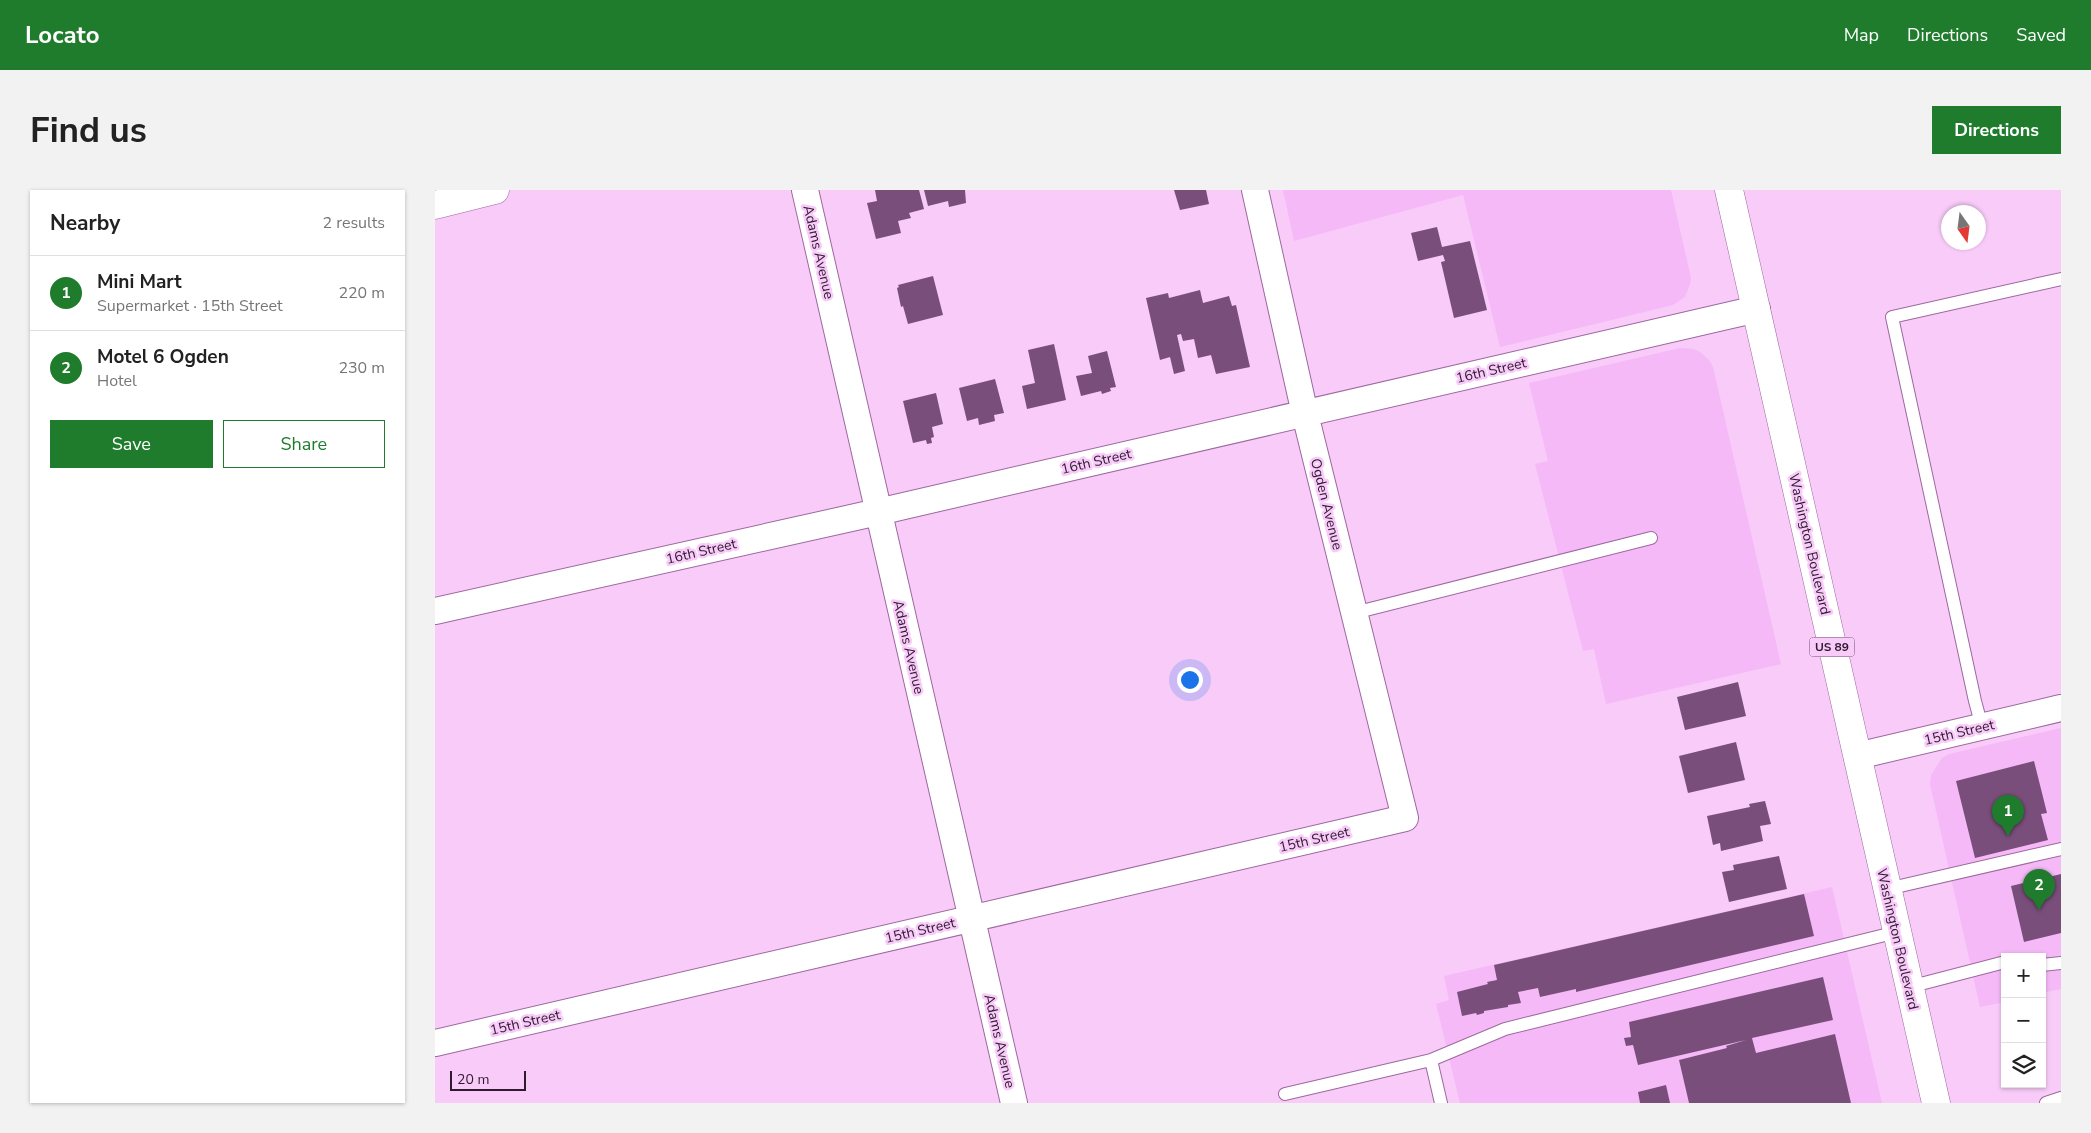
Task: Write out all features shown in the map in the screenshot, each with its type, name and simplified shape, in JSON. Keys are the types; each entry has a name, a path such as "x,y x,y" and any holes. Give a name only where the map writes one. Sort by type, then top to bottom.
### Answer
{"main road":[{"path":"435,205 495,190"},
{"name":"Washington Boulevard","path":"1729,190 1936,1103"}],"street":[{"name":"Adams Avenue","path":"805,190 1014,1103"},
{"name":"Ogden Avenue","path":"1255,190 1305,414 1405,818"},
{"name":"16th Street","path":"435,611 878,512 1757,309"},
{"name":"15th Street","path":"1857,756 2061,708"},
{"name":"15th Street","path":"435,1042 1405,818"}],"lane":[{"path":"1983,727 1973,691 1892,317 2061,279"},
{"path":"1354,613 1651,538"},
{"path":"1887,889 2061,850"},
{"path":"1285,1094 1431,1060 1505,1029 1897,932"},
{"path":"1909,987 2001,963"},
{"path":"2046,965 2061,963"},
{"path":"1431,1060 1441,1103"},
{"path":"2046,1103 2061,1098"}],"shaded area":[{"path":"1283,190 1671,190 1691,278 1690,284 1685,297 1673,305 1500,347 1463,195 1294,241"},
{"path":"1680,348 1694,349 1700,352 1709,360 1713,367 1781,664 1606,704 1594,649 1583,651 1535,464 1548,461 1529,383"},
{"path":"2061,728 2061,989 2046,992 2046,953 2001,953 2001,1003 1980,1007 1930,784 1931,775 1942,758 1949,754"},
{"path":"1832,887 1882,1103 1460,1103 1436,1004 1449,1000 1444,976"}],"building":[{"path":"875,190 919,190 924,209 909,213 911,218 898,221 901,233 876,239 867,203 877,201"},
{"path":"924,190 965,190 966,203 949,207 948,201 928,206"},
{"path":"1174,190 1206,190 1209,204 1180,210"},
{"path":"1437,227 1442,247 1470,241 1487,310 1454,318 1441,262 1445,261 1443,255 1418,261 1411,233"},
{"path":"933,276 943,315 908,324 903,306 901,307 898,285"},
{"path":"1200,290 1203,303 1229,296 1232,306 1236,305 1250,367 1216,374 1211,355 1198,358 1194,339 1183,341 1181,334 1177,335 1185,371 1174,374 1170,357 1160,360 1146,298 1168,293 1169,298"},
{"path":"1054,344 1066,400 1027,409 1022,386 1035,383 1028,350"},
{"path":"1107,351 1116,387 1110,388 1111,391 1102,394 1101,391 1081,396 1076,376 1092,373 1088,356"},
{"path":"995,379 1004,413 994,415 995,421 979,425 978,418 967,421 959,388"},
{"path":"936,393 943,424 932,427 934,437 931,438 932,443 927,444 926,440 913,443 903,401"},
{"path":"1738,682 1746,716 1685,730 1677,697"},
{"path":"1736,742 1745,780 1688,793 1679,756"},
{"path":"2034,761 2047,813 2041,814 2048,840 1975,858 1956,781"},
{"path":"1765,801 1771,824 1760,826 1763,841 1721,851 1720,843 1713,845 1707,816 1750,807 1749,804"},
{"path":"1779,856 1787,889 1729,902 1722,872 1734,870 1733,865"},
{"path":"2061,874 2061,933 2024,942 2011,886"},
{"path":"1804,894 1814,936 1576,992 1576,989 1540,997 1538,988 1518,992 1521,1003 1484,1011 1484,1013 1477,1015 1476,1013 1462,1016 1457,992 1497,980 1494,965"},
{"path":"1823,977 1833,1020 1752,1038 1756,1053 1835,1034 1851,1103 1689,1103 1679,1060 1727,1048 1726,1046 1746,1040 1638,1065 1633,1045 1626,1046 1624,1038 1631,1037 1629,1022"},
{"path":"1666,1085 1670,1103 1640,1103 1638,1092"}],"place":[{"name":"Mini Mart","path":"2008,836"},
{"name":"Motel 6 Ogden","path":"2039,910"}]}
